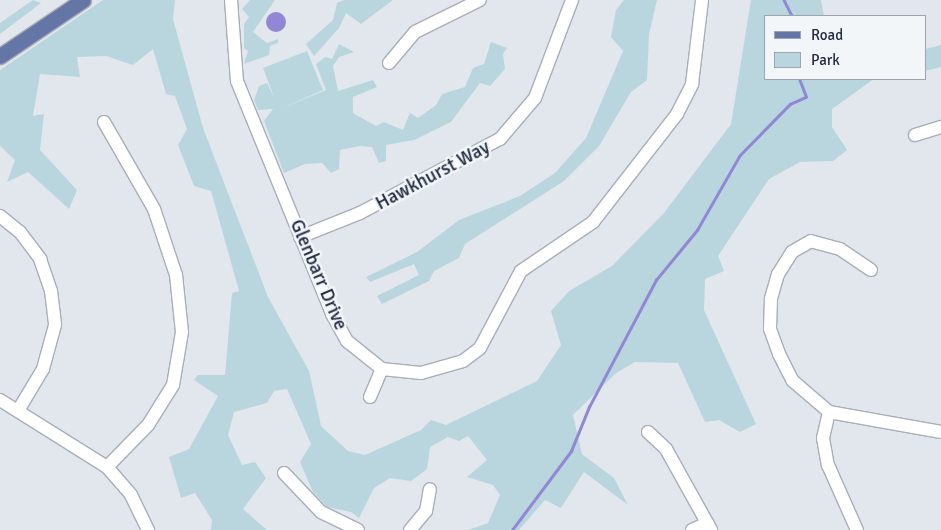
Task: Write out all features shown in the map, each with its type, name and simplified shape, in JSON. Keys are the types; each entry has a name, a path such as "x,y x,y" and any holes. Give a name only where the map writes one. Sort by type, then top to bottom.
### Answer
{"main road":[{"path":"0,56 83,0"}],"street":[{"name":"Glenbarr Drive","path":"231,0 238,81 300,237 347,341 382,369"},
{"path":"389,63 415,32 480,0"},
{"name":"Hawkhurst Way","path":"300,237 378,205 500,139 535,98 572,0"},
{"path":"370,397 382,369 421,373 463,362 494,330 521,271 593,222 684,100 692,84 702,0"},
{"path":"104,122 154,209 176,275 182,332 173,386 148,425 107,467"},
{"path":"915,135 941,127"},
{"path":"0,216 20,232 40,259 51,291 55,325 43,369 19,409"},
{"path":"871,270 840,250 811,240 792,252 778,274 771,299 770,329 779,354 793,380 828,412 939,428"},
{"path":"0,400 19,409 107,467 131,495 148,530"},
{"path":"828,412 823,438 828,465 857,530"},
{"path":"648,432 666,449 710,526 692,530"},
{"path":"284,473 321,512 358,530"},
{"path":"410,530 426,510 430,489"}],"green space":[{"path":"33,0 41,3 0,34 0,23"},
{"path":"103,0 175,0 173,19 203,128 268,297 309,371 321,426 348,451 365,455 421,430 431,420 446,425 537,381 561,345 551,311 569,291 612,266 664,213 731,124 751,0 821,0 824,15 764,15 764,80 873,80 832,109 832,127 847,150 833,161 800,162 769,179 718,256 724,271 705,279 704,310 756,424 740,432 719,420 705,422 678,363 635,362 616,373 573,415 582,454 614,478 628,505 584,472 561,508 545,500 519,530 468,530 488,523 500,495 493,485 467,477 487,460 468,436 459,441 448,437 430,447 427,469 411,481 390,478 374,488 359,518 351,512 327,507 313,492 300,462 311,444 287,389 274,391 267,403 234,412 228,435 242,465 255,462 266,478 243,509 267,530 211,530 212,520 195,493 181,498 169,457 189,449 218,396 194,380 198,375 225,375 232,293 239,291 211,191 194,186 178,145 187,129 175,96 166,94 153,49 133,65 106,56 77,57 80,77 40,74 33,116 44,114 40,150 77,190 69,209 28,172 7,182 15,160 0,146 0,70"},
{"path":"250,0 275,0 253,32 267,43 278,39 278,43 270,46 269,55 244,64 248,51 244,48 244,24 249,17 242,9"},
{"path":"344,0 393,0 361,24 346,13 339,28 314,56 306,44 333,20 337,3"},
{"path":"624,0 657,0 649,34 647,80 631,92 599,146 564,181 465,244 459,258 434,271 429,281 382,304 377,296 419,275 414,264 370,282 366,277 417,252 459,220 520,196 555,173 586,138 623,51 611,37 616,10"},
{"path":"491,42 507,48 503,54 505,69 490,86 480,83 451,122 414,140 386,145 386,161 379,163 372,147 360,146 340,150 339,169 331,173 322,163 305,164 284,173 264,121 273,109 258,110 254,100 259,86 267,83 274,97 263,68 307,51 323,90 280,109 326,90 316,64 325,57 332,59 339,44 354,52 339,57 333,66 338,91 373,80 377,87 353,97 353,113 376,126 384,122 403,130 410,113 418,118 436,105 442,94 465,87 473,68 484,64"},
{"path":"941,45 941,67 926,71 926,49"}],"shaded area":[{"path":"276,12 283,15 286,22 283,29 276,32 269,29 266,22 269,15"}],"waterway":[{"path":"784,0 792,15"},
{"path":"512,530 571,451 589,407 656,280 697,230 740,155 790,104 806,97 799,80"}]}
